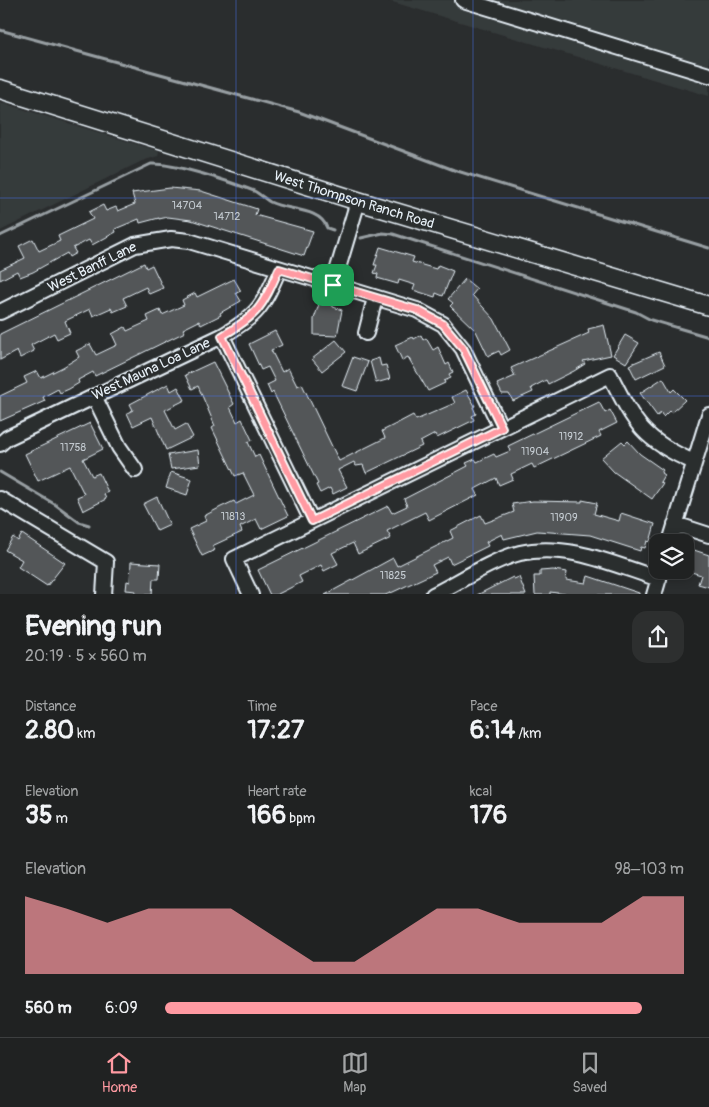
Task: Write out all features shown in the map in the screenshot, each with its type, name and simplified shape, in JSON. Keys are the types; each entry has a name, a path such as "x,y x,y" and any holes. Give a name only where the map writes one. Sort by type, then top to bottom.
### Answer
{"main road":[{"name":"West Thompson Ranch Road","path":"0,89 358,201 709,306"}],"street":[{"path":"463,0 709,76"},
{"path":"333,285 358,201"},
{"name":"West Banff Lane","path":"0,312 135,245 150,241 189,241 417,310 443,324 463,348 502,428"},
{"name":"West Mauna Loa Lane","path":"0,444 7,438 222,336 256,314 264,304 279,269"},
{"path":"366,333 375,298"},
{"path":"222,336 312,521"},
{"path":"251,594 234,559 610,375 631,416 642,429 665,449 694,462"},
{"path":"94,396 119,447 135,470"},
{"path":"672,534 709,415"},
{"path":"0,499 106,562 104,594"},
{"path":"675,524 709,534"},
{"path":"433,594 503,560 520,554 544,551 581,554 649,571"},
{"path":"654,594 658,579"}],"shaded area":[{"path":"386,0 709,0 709,96"},
{"path":"0,102 159,151 158,156 142,161 0,231"}],"building":[{"path":"170,188 201,191 257,209 255,215 313,231 304,256 191,220 168,217 140,223 139,219 115,229 116,232 92,245 89,240 73,248 76,253 69,257 67,253 33,272 20,277 17,271 0,280 0,270 25,258 19,246 33,239 39,251 60,241 58,236 93,219 89,212 103,205 106,211 116,207 118,211 135,204 132,193"},
{"path":"380,247 414,257 412,262 436,269 438,265 453,271 443,296 436,293 435,297 413,290 415,285 399,280 398,284 377,278 378,274 374,273 377,265 374,265"},
{"path":"144,263 146,268 152,265 163,288 149,294 146,287 123,298 127,306 113,312 111,308 93,316 90,309 65,321 70,333 57,339 54,333 31,345 34,351 20,358 17,351 0,360 0,334"},
{"path":"234,279 241,291 236,293 241,301 220,313 221,315 201,325 199,321 183,329 185,332 95,376 93,372 78,380 79,383 69,389 60,393 58,389 43,397 45,401 0,421 0,396 27,383 24,377 37,371 41,378 63,367 79,357 76,351 90,344 96,355 117,345 112,334 125,327 127,331 149,321 147,316 160,310 162,315 184,305 182,300 195,293 197,297"},
{"path":"465,279 477,289 472,295 494,319 510,350 501,355 499,351 488,356 476,331 450,306 453,303 448,299"},
{"path":"321,298 332,301 333,307 342,310 337,336 314,335 314,319"},
{"path":"604,325 611,355 583,361 585,364 574,371 548,384 546,380 531,388 533,392 513,401 509,394 502,394 497,384 515,376 511,368 589,333 588,329"},
{"path":"275,331 282,345 271,350 282,372 288,368 297,386 302,384 339,461 385,438 382,431 413,415 416,420 455,403 452,397 466,390 475,406 473,407 476,414 472,416 474,420 437,438 435,434 420,442 422,446 366,473 363,465 356,466 354,462 338,470 347,487 333,494 330,488 320,493 316,485 318,484 273,392 271,394 267,385 275,381 268,367 261,370 249,344"},
{"path":"421,335 423,340 426,338 433,350 438,347 446,365 449,363 453,372 449,374 451,378 444,381 445,383 428,391 408,357 402,360 395,345"},
{"path":"625,335 639,343 626,363 613,355"},
{"path":"336,340 346,352 322,371 312,359"},
{"path":"659,352 665,365 636,379 629,365"},
{"path":"353,357 368,362 357,391 342,386"},
{"path":"379,358 381,366 386,365 390,379 376,383 370,361"},
{"path":"213,362 234,404 230,407 237,422 242,419 252,440 248,442 255,457 259,455 288,516 261,529 256,519 240,527 242,532 212,546 215,550 202,556 189,529 206,521 204,516 221,507 234,501 236,504 254,495 243,473 235,476 212,428 215,426 198,386 192,389 185,375"},
{"path":"663,378 671,392 674,389 685,400 671,413 669,411 663,417 661,413 657,416 640,393"},
{"path":"168,384 171,391 178,387 185,400 165,410 175,430 186,424 193,437 166,450 152,417 133,426 127,413 133,410 130,404"},
{"path":"599,402 605,413 610,410 617,423 599,432 601,436 534,468 532,464 511,474 513,479 499,485 496,478 475,489 478,495 429,520 425,512 387,531 391,538 358,554 353,543 332,553 338,564 324,571 321,565 299,576 302,582 278,594 270,594 258,570 388,506 392,513 407,506 404,499 468,466 466,463 475,459 477,462 494,454 496,457 510,451 508,446"},
{"path":"90,423 103,449 83,459 92,476 99,473 108,492 104,494 106,499 83,511 77,497 84,494 70,466 38,481 25,454"},
{"path":"622,441 625,444 628,441 640,454 663,470 661,473 664,475 660,482 663,483 652,499 614,472 601,458"},
{"path":"198,450 200,465 171,469 168,455"},
{"path":"171,472 192,479 187,495 166,488"},
{"path":"157,497 170,525 157,531 143,504"},
{"path":"582,500 597,503 594,514 619,521 621,513 655,524 652,534 649,534 649,542 647,541 645,548 641,547 640,551 590,535 537,531 504,539 502,534 486,542 488,546 451,564 448,557 432,565 436,572 388,594 327,594 393,558 397,566 453,538 450,531 481,515 485,523 514,512 512,504 533,501 582,502"},
{"path":"22,534 65,563 47,586 18,567 22,560 5,550 13,537 18,541"},
{"path":"694,550 709,555 709,587 698,584 701,575 694,573"},
{"path":"131,562 160,564 159,579 153,579 152,594 135,594 136,591 126,590 127,581 130,582"},
{"path":"540,571 567,572 566,580 586,583 588,576 639,594 565,594 550,592 550,594 535,594 534,576 540,576"},
{"path":"513,577 514,579 519,577 526,594 479,594"}],"waterway":[{"path":"0,30 299,112 454,170 709,248"},
{"path":"0,236 151,164 188,170 244,187 277,205 302,210 318,216 327,228 333,230"},
{"path":"361,238 383,233 393,234 636,312 651,320 709,337"},
{"path":"0,472 56,505 79,522 89,525"}],"route":[{"path":"279,269 333,285 417,310 443,324 463,348 502,428 312,521 222,336 256,314 264,304 279,269"}]}
